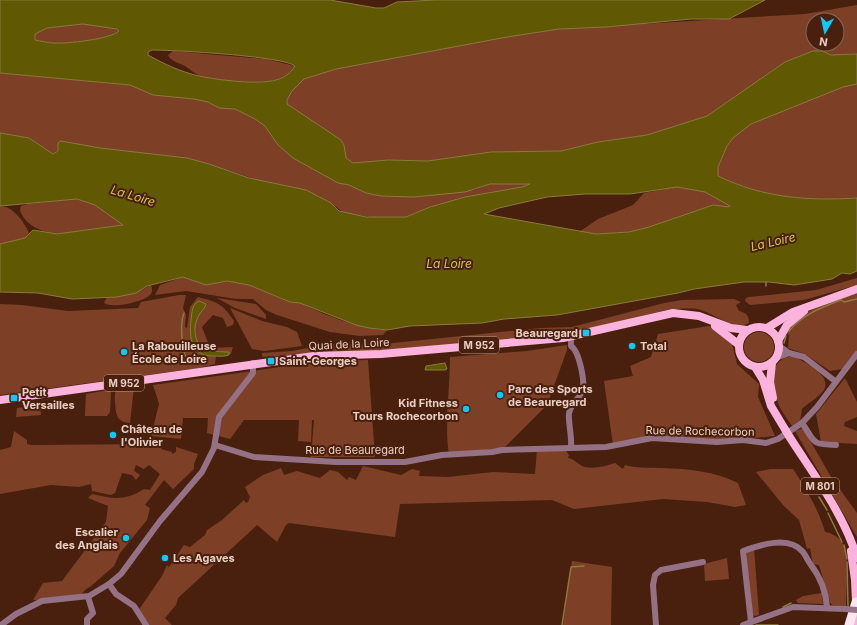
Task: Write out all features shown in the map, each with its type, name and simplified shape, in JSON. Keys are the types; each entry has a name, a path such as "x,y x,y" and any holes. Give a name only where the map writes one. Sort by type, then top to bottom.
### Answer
{"highway":[{"path":"849,625 857,606"}],"main road":[{"path":"767,328 793,312 857,289"},
{"path":"779,343 776,335 767,328 758,326 747,330 740,339 738,350 744,362 761,368 774,360 779,343 787,325 813,305"},
{"name":"Quai de la Loire","path":"0,400 253,363 314,356 381,354 571,336 662,315 681,313 699,316"},
{"name":"M 952","path":"699,316 731,328 747,330"},
{"name":"M 952","path":"699,316 724,331 738,344"},
{"name":"M 801","path":"774,360 771,387 781,423"},
{"name":"M 801","path":"755,367 763,380 770,406 828,498 849,538 857,558"},
{"name":"M 801","path":"849,538 857,606 857,624"}],"street":[{"path":"570,447 569,412 572,403 582,394 584,382 576,350 571,346 571,336"},
{"path":"779,343 789,353 804,357 835,381"},
{"path":"774,360 789,353"},
{"name":"Rue de Rochecorbon","path":"570,447 606,447 652,438 717,442 748,440 766,443 778,439 802,423 820,403 835,381 848,367 857,354"},
{"path":"1,625 16,614 42,601 88,596 109,584 132,561 160,521 195,482 205,467 215,445 219,418 253,372 253,363"},
{"path":"802,423 815,442 824,445 836,444"},
{"name":"Rue de Beauregard","path":"215,445 248,456 336,462 405,462 442,455 502,450 570,447"},
{"path":"751,622 743,550 779,543 790,545 802,552 823,586 827,608"},
{"path":"656,625 653,586 655,575 661,570 703,562"},
{"path":"109,584 116,594 134,606 146,625"},
{"path":"87,625 87,619 94,613 88,596"},
{"path":"743,625 793,607 845,609 857,606"}],"shaded area":[{"path":"857,5 857,54 831,55 824,52 845,52 845,12 817,12"},
{"path":"805,14 805,52 810,52 785,62 707,116 647,135 598,142 561,151 491,152 428,161 388,160 353,163 346,158 344,145 341,140 287,105 287,100 292,91 304,79 336,69 507,37 559,29"},
{"path":"83,24 117,29 119,31 98,39 78,42 52,43 35,40 35,34 47,28"},
{"path":"173,51 266,59 295,66 284,77 270,81 226,81 206,78 196,74 169,57 168,55"},
{"path":"0,73 130,85 153,95 194,99 208,102 219,108 235,109 265,126 278,145 293,158 338,183 349,185 366,193 381,196 414,197 474,190 490,184 531,184 522,187 465,197 430,207 406,217 378,218 344,213 331,203 306,190 264,182 187,158 90,147 58,146 58,150 53,154 29,138 0,133"},
{"path":"857,84 857,198 820,199 786,196 752,189 718,176 717,171 725,150 733,138 742,130 785,109 843,87"},
{"path":"677,187 705,192 730,206 713,205 649,227 629,232 596,234 579,232 598,219 633,205 644,193"},
{"path":"76,199 95,205 124,225 57,234 40,230 30,224 22,216 20,210 21,206 28,204"},
{"path":"0,206 9,209 18,215 29,233 25,238 0,244"},
{"path":"183,277 206,285 227,281 249,285 290,302 300,303 343,321 366,327 387,330 383,335 360,336 330,332 277,315 266,310 253,299 236,299 186,291 155,295 160,285"},
{"path":"857,278 857,285 804,300 750,305 745,301 746,298 749,297 816,290"},
{"path":"151,285 151,294 142,300 121,305 108,305 104,303 107,297 136,293"},
{"path":"857,293 857,352 843,369 830,371 805,354 788,348 789,335 786,332 800,317 818,307"},
{"path":"186,295 183,308 186,315 185,327 187,328 190,307 198,297 215,302 226,310 234,321 233,325 227,327 223,318 213,315 202,327 210,348 233,347 231,354 216,356 215,364 199,368 0,395 0,304 22,305 68,311 138,308 141,302"},
{"path":"217,298 256,304 266,315 266,319 235,308"},
{"path":"734,299 741,302 736,305 739,311 747,315 749,323 737,325 697,309 678,309 666,310 563,335 373,352 262,356 262,353 292,351 328,344 374,345 540,328 572,327 664,303 682,300"},
{"path":"230,308 262,321 287,327 297,332 302,346 264,351 252,349"},
{"path":"709,326 732,344 737,364 759,384 758,397 775,436 724,441 645,438 613,445 604,381 633,376 630,366 651,357 658,334"},
{"path":"759,332 770,336 774,347 770,358 759,362 748,358 744,347 748,336"},
{"name":"Parc des Sports de Beauregard","path":"567,345 567,350 547,405 505,447 449,455 447,419 450,357 527,351"},
{"path":"793,356 821,374 826,384 822,393 802,409 800,421 793,427 778,404 773,379 776,366 780,361"},
{"path":"368,360 375,457 311,457 314,420 312,420 311,442 298,441 299,420 244,420 230,439 207,433 208,418 183,418 181,439 151,436 159,404 153,385 323,361"},
{"path":"845,378 857,402 857,417 845,422 844,426 857,431 857,444 821,442 816,414"},
{"path":"134,387 130,423 122,421 116,414 115,392 117,389"},
{"path":"108,390 111,392 110,412 107,416 85,416 86,394"},
{"path":"40,405 41,415 16,417 17,408"},
{"path":"803,428 831,477 857,513 857,537 795,431"},
{"path":"14,431 27,440 27,444 31,445 162,444 161,449 172,452 172,454 176,452 176,447 198,454 194,464 194,469 173,489 164,480 145,505 150,508 147,520 120,553 114,566 86,589 78,598 33,600 43,583 62,581 106,522 108,506 88,498 92,494 113,498 131,496 144,489 150,490 160,474 149,465 144,469 136,465 134,471 140,475 136,480 132,475 122,473 115,493 111,495 92,491 91,484 79,487 51,485 0,494 0,450 11,447"},
{"path":"537,449 566,451 569,455 568,458 582,466 590,468 615,463 623,469 625,465 682,469 711,473 738,483 746,505 735,507 707,502 663,499 574,509 552,500 400,504 395,537 289,523 286,525 277,542 257,525 178,598 176,605 165,618 172,625 146,625 138,611 162,576 167,565 169,567 184,545 190,547 205,535 207,530 222,520 244,500 246,503 248,502 250,497 245,487 263,475 281,468 284,475 297,471 320,478 330,470 338,472 347,480 349,477 356,480 363,466 401,475 412,469 420,471 419,476 448,477 493,472 535,474"},
{"path":"770,469 793,469 807,491 825,532 835,536 843,544 847,566 846,607 832,605 830,602 819,565 813,564 810,548 807,549 799,520 783,505 756,472"},
{"path":"754,548 759,615 755,616 753,615 748,592 746,551"},
{"path":"727,558 729,579 705,581 704,564"},
{"path":"572,561 612,567 611,625 563,625"},
{"path":"822,593 823,604 798,603 796,600 803,596"}],"water":[{"name":"La Loire","path":"0,0 330,0 384,8 397,2 436,0 765,0 729,19 691,19 606,27 559,29 507,37 336,69 304,79 292,91 287,100 287,104 341,140 344,145 346,158 353,163 388,160 428,161 491,152 561,151 598,142 647,135 707,116 785,62 810,52 824,52 831,55 857,54 857,84 843,87 751,124 733,138 727,146 718,167 718,176 752,189 786,196 821,199 857,198 857,271 850,274 842,273 832,279 794,285 769,282 744,282 694,289 557,315 504,319 482,323 410,326 387,330 356,325 300,303 290,302 249,285 227,281 206,285 183,277 147,286 136,293 117,297 72,299 38,293 0,292 0,244 25,238 33,230 57,234 123,225 95,205 77,199 0,206 0,133 29,138 53,154 58,151 58,143 61,141 100,148 187,158 249,178 306,190 331,203 339,211 366,217 406,217 430,207 465,197 522,187 530,184 490,184 465,192 414,197 381,196 366,193 349,185 338,183 293,158 278,145 265,126 235,109 219,108 208,102 194,99 153,95 130,85 0,73","holes":["83,24 117,29 119,31 114,34 98,39 78,42 52,43 35,40 35,34 47,28","152,50 227,54 271,59 286,62 295,66 287,75 276,80 249,82 216,79 199,76 166,65 148,55 148,52","677,187 705,192 730,206 713,205 649,227 629,232 596,234 484,214 499,208 547,197 585,194 630,194"]},
{"path":"199,301 206,304 195,325 195,335 199,344 206,351 229,352 229,355 206,355 200,353 193,345 190,327 194,306"},
{"path":"445,363 447,369 445,370 425,370 426,366"}],"waterway":[{"path":"789,331 800,320 820,309 841,300 844,302 857,299"},
{"path":"184,313 182,323 184,351 188,360 198,360 202,363"},
{"path":"784,343 786,336"},
{"path":"819,497 827,510"},
{"path":"828,513 842,542"},
{"path":"844,545 847,559"},
{"path":"847,562 848,607"},
{"path":"562,625 571,567 584,566"},
{"path":"783,607 791,603"},
{"path":"756,625 778,625"}],"place":[{"name":"Beauregard","path":"586,333"},
{"name":"Total","path":"632,346"},
{"name":"La Rabouilleuse École de Loire","path":"124,352"},
{"name":"Saint-Georges","path":"271,361"},
{"name":"Parc des Sports de Beauregard","path":"500,395"},
{"name":"Petit Versailles","path":"14,398"},
{"name":"Kid Fitness Tours Rochecorbon","path":"466,409"},
{"name":"Château de l'Olivier","path":"113,435"},
{"name":"Escalier des Anglais","path":"126,538"},
{"name":"Les Agaves","path":"165,558"}]}
